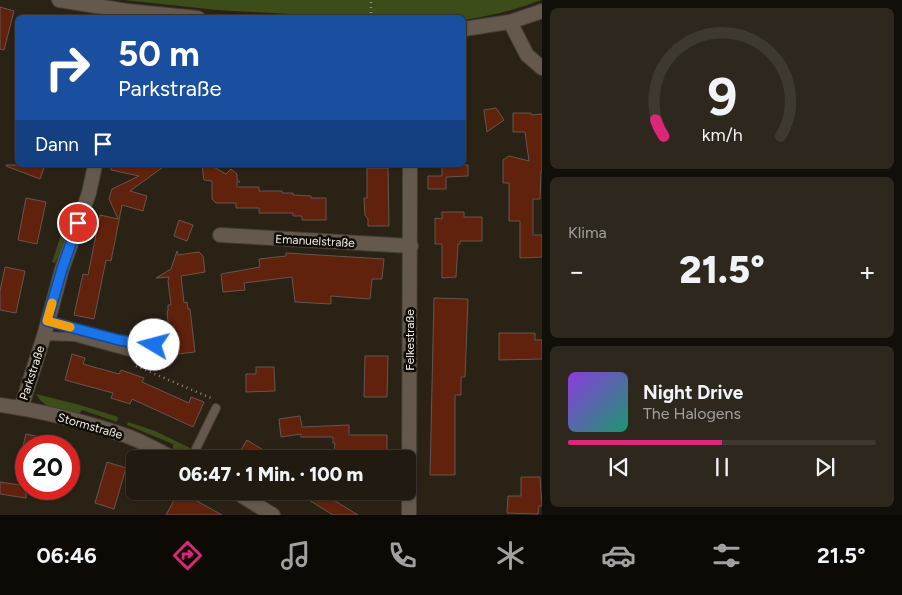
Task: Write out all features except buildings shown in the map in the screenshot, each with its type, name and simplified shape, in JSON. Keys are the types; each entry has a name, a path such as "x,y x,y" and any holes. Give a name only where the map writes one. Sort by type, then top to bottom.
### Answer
{"street":[{"path":"59,0 126,14 144,15"},
{"path":"466,29 510,22 542,10"},
{"path":"510,22 527,55 542,68"},
{"name":"Parkstraße","path":"21,408 44,336 62,269 89,193 95,167"},
{"name":"Felkestraße","path":"409,515 410,167"},
{"name":"Emanuelstraße","path":"220,235 411,246"},
{"name":"Stormstraße","path":"0,405 78,421 128,437 156,450"},
{"path":"249,500 273,515"}],"lane":[{"path":"47,321 119,340 154,345 158,325"},
{"path":"44,336 74,337 141,355"},
{"path":"195,450 216,408"}],"path":[{"path":"370,15 371,0"},
{"path":"141,355 133,365 212,399 203,417 210,420"}],"green space":[{"path":"124,0 541,0 503,12 466,20 466,15 307,15 217,10"},
{"path":"71,205 77,209 61,260 57,258 55,263 52,262"},
{"path":"36,394 118,417 117,422 82,410 79,414 49,406"},
{"path":"128,422 155,431 190,448 189,450 173,450 173,444 127,425"}],"slow traffic":[{"path":"52,303 47,321 70,327"}],"route":[{"path":"78,223 47,321 119,340 154,345"}]}
